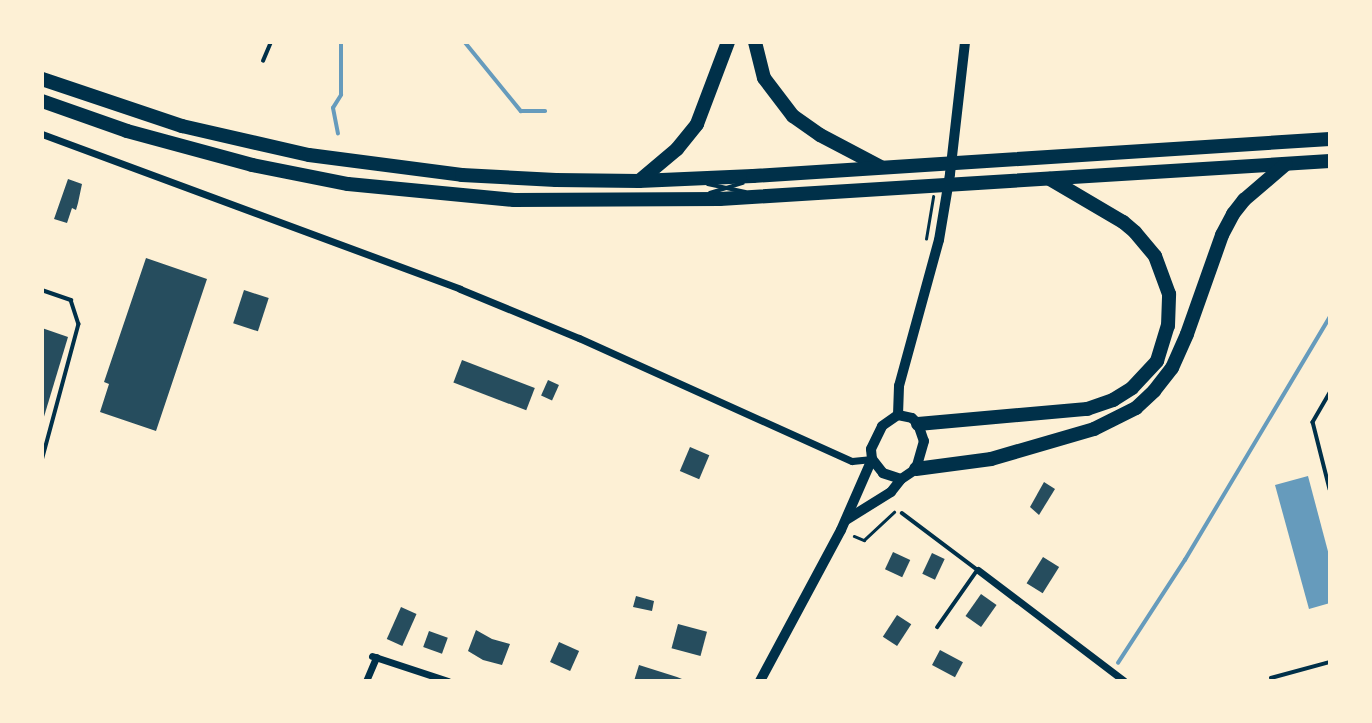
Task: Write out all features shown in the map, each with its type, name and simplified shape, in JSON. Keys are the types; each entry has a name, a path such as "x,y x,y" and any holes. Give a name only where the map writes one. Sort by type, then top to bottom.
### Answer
{"highway":[{"path":"639,181 677,149 697,124 728,42"},
{"path":"755,42 764,78 793,116 820,135 882,167"},
{"path":"42,79 182,126 309,155 462,176 685,180 1330,139"},
{"path":"42,101 127,131 252,165 348,184 514,200 685,201 769,197 1330,161"},
{"path":"916,469 990,459 1094,429 1136,408 1154,391 1171,368 1187,334 1222,235 1233,214 1244,200 1286,164"},
{"path":"918,424 1087,409 1113,400 1132,388 1157,361 1166,340 1170,310 1166,281 1155,256 1123,222 1049,179"}],"main road":[{"path":"898,415 899,386 939,240 965,42"},
{"path":"760,681 846,520 872,459 871,449 881,426 898,415 912,418 918,424 924,441 916,469 901,479 891,492 846,520"},
{"path":"872,459 883,474 901,479"}],"street":[{"path":"42,134 460,289 579,338 852,461 872,459"},
{"path":"978,570 1124,681"},
{"path":"366,681 374,657 448,681"}],"lane":[{"path":"263,61 271,42"},
{"path":"685,201 768,175"},
{"path":"685,180 769,197"},
{"path":"42,290 71,300 79,324 42,461"},
{"path":"1330,393 1313,422 1330,489"},
{"path":"902,513 978,570 938,627"},
{"path":"1271,678 1330,662"}],"path":[{"path":"854,536 864,540 894,512 902,513"}],"water":[{"path":"1308,476 1330,559 1330,603 1309,609 1275,485"}],"building":[{"path":"68,179 82,184 76,210 72,208 67,223 54,219"},
{"path":"146,258 207,279 156,431 100,412 109,384 104,382"},
{"path":"244,290 269,298 258,331 233,323"},
{"path":"42,328 68,337 43,420 42,420"},
{"path":"462,360 535,388 526,410 453,382"},
{"path":"548,380 559,385 552,400 541,396"},
{"path":"690,447 709,455 699,479 680,471"},
{"path":"1044,482 1055,489 1039,515 1030,507"},
{"path":"893,552 910,560 902,577 885,569"},
{"path":"932,553 945,559 935,580 922,574"},
{"path":"1043,557 1059,567 1043,593 1027,583"},
{"path":"981,594 997,605 981,627 966,616"},
{"path":"636,596 654,601 652,611 633,607"},
{"path":"401,607 417,614 402,646 387,639"},
{"path":"897,615 911,624 897,646 883,637"},
{"path":"678,624 707,632 701,656 672,648"},
{"path":"476,630 492,639 510,644 502,665 483,660 468,651"},
{"path":"429,631 448,638 442,654 423,647"},
{"path":"559,642 579,651 570,671 550,662"},
{"path":"940,650 963,662 955,677 932,665"},
{"path":"639,665 677,677 687,681 634,681"}],"waterway":[{"path":"338,134 333,108 341,95 341,42"},
{"path":"465,42 521,111 545,111"},
{"path":"1118,663 1185,560 1330,317"}]}
